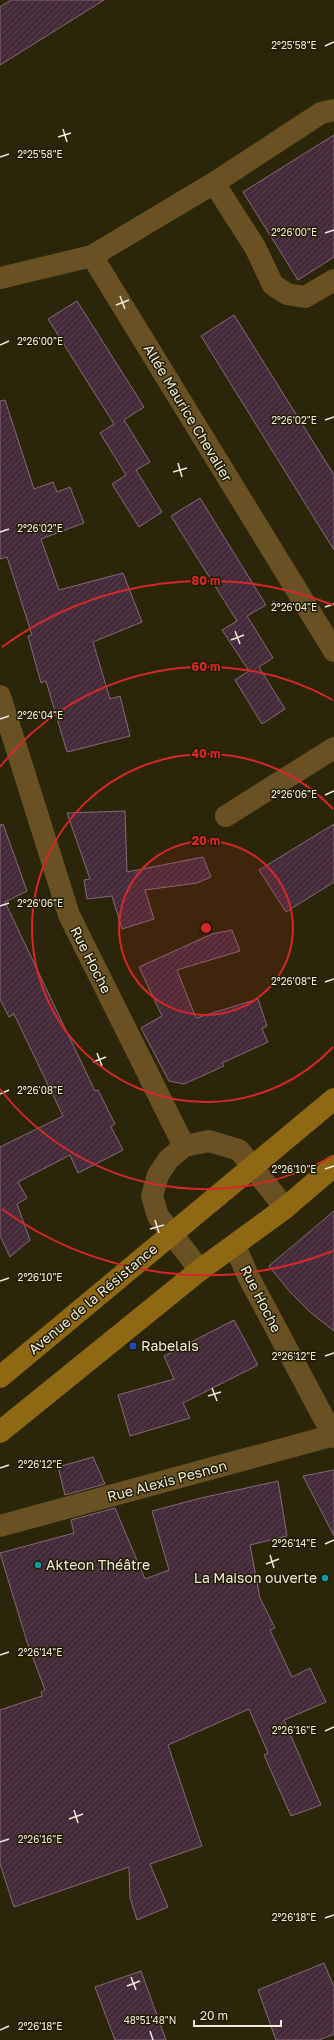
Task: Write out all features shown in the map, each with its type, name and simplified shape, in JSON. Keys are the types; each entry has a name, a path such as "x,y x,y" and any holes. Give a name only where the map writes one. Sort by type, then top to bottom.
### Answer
{"main road":[{"name":"Avenue de la Résistance","path":"0,1377 334,1099"},
{"path":"0,1432 200,1270 235,1246 285,1208 334,1166"}],"street":[{"path":"0,278 92,256 214,183 321,113 334,110"},
{"path":"214,183 255,247 273,285 287,294 305,297 334,280"},
{"name":"Allée Maurice Chevalier","path":"92,256 334,652"},
{"name":"Rue Hoche","path":"0,696 69,915 184,1146"},
{"path":"226,816 334,748"},
{"path":"200,1270 158,1216 152,1196 158,1175 168,1160 184,1146 209,1141 239,1150 285,1208"},
{"name":"Rue Hoche","path":"235,1246 248,1276 334,1436"},
{"name":"Rue Alexis Pesnon","path":"0,1526 334,1436"}],"building":[{"path":"11,0 104,0 0,65 0,7"},
{"path":"334,135 334,257 298,280 243,192"},
{"path":"77,301 144,407 124,420 150,462 136,470 162,512 139,527 112,484 126,475 100,433 114,424 48,319"},
{"path":"234,315 334,475 334,550 201,336"},
{"path":"5,400 34,489 53,482 57,492 70,487 84,523 41,539 59,590 123,573 142,622 93,642 110,699 120,696 130,736 67,752 46,681 41,683 28,636 32,635 7,557 0,559 0,401"},
{"path":"200,498 266,605 247,616 273,658 259,667 285,709 262,724 235,680 249,671 222,630 237,621 171,516"},
{"path":"125,811 127,872 203,857 211,877 197,883 145,890 154,919 122,929 112,896 87,899 84,880 90,879 67,813"},
{"path":"3,824 27,891 5,902 95,1091 98,1090 115,1124 111,1127 123,1150 78,1173 70,1155 18,1182 27,1198 17,1204 30,1240 10,1257 0,1236 0,1147 63,1116 14,1014 9,1017 0,999 0,825"},
{"path":"334,824 334,882 286,912 259,870"},
{"path":"232,930 240,951 177,970 196,1018 258,999 267,1026 262,1029 268,1042 222,1063 224,1066 184,1084 169,1081 141,1028 162,1016 139,967 212,934"},
{"path":"334,1211 334,1331 310,1312 290,1292 269,1266"},
{"path":"234,1320 258,1365 183,1403 190,1418 130,1436 118,1395 174,1379 164,1356"},
{"path":"93,1457 105,1484 65,1495 58,1467"},
{"path":"334,1470 334,1536 303,1476"},
{"path":"278,1481 287,1536 250,1545 260,1598 275,1628 270,1630 292,1677 310,1668 326,1702 284,1720 321,1805 291,1816 264,1755 268,1753 249,1709 168,1745 202,1846 150,1864 168,1907 137,1920 130,1898 129,1867 14,1907 0,1864 0,1710 42,1696 41,1692 45,1690 27,1642 0,1553 74,1533 71,1520 115,1508 145,1579 169,1570 152,1511 201,1498"},
{"path":"324,1963 334,1987 334,2034 319,2040 276,2040 258,1990"},
{"path":"141,1971 166,2040 115,2040 95,1987"}],"place":[{"name":"Rabelais","path":"133,1346"},
{"name":"Akteon Théâtre","path":"38,1565"},
{"name":"La Maison ouverte","path":"325,1578"}]}
